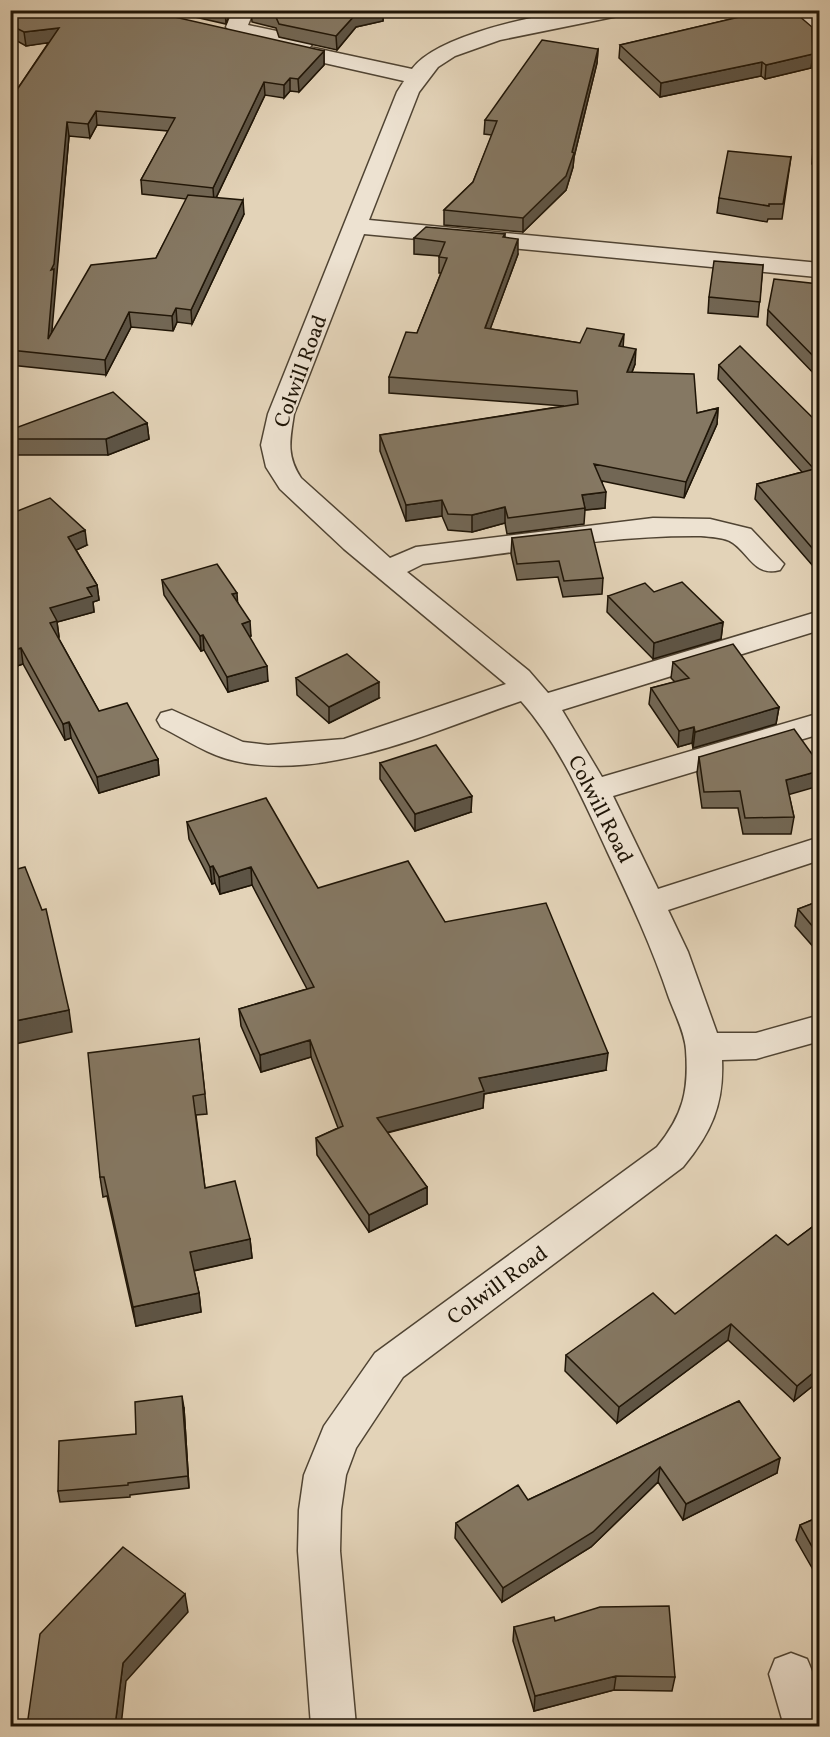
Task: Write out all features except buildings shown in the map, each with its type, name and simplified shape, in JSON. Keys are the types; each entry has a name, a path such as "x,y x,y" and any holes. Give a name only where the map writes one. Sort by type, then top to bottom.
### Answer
{"street":[{"path":"244,10 237,27 241,30 421,72"},
{"name":"Colwill Road","path":"334,1726 319,1551 320,1510 325,1475 339,1439 389,1365 670,1157 687,1136 700,1109 705,1085 704,1047 670,952 595,790 535,697 488,652 346,536 290,483 280,467 275,445 281,414 408,92 421,72 446,52 465,44 496,35 618,10"},
{"path":"791,10 819,34"},
{"path":"222,33 421,72"},
{"path":"355,226 817,270"},
{"path":"388,570 416,556 653,526 710,528 741,535 770,564"},
{"path":"172,720 236,751 268,756 347,749 535,697 578,693 819,620"},
{"path":"595,790 819,723"},
{"path":"648,904 819,848"},
{"path":"704,1047 756,1046 819,1028"},
{"path":"790,1674 807,1726"}],"shaded area":[{"path":"11,1450 17,1561 10,1581"}]}
